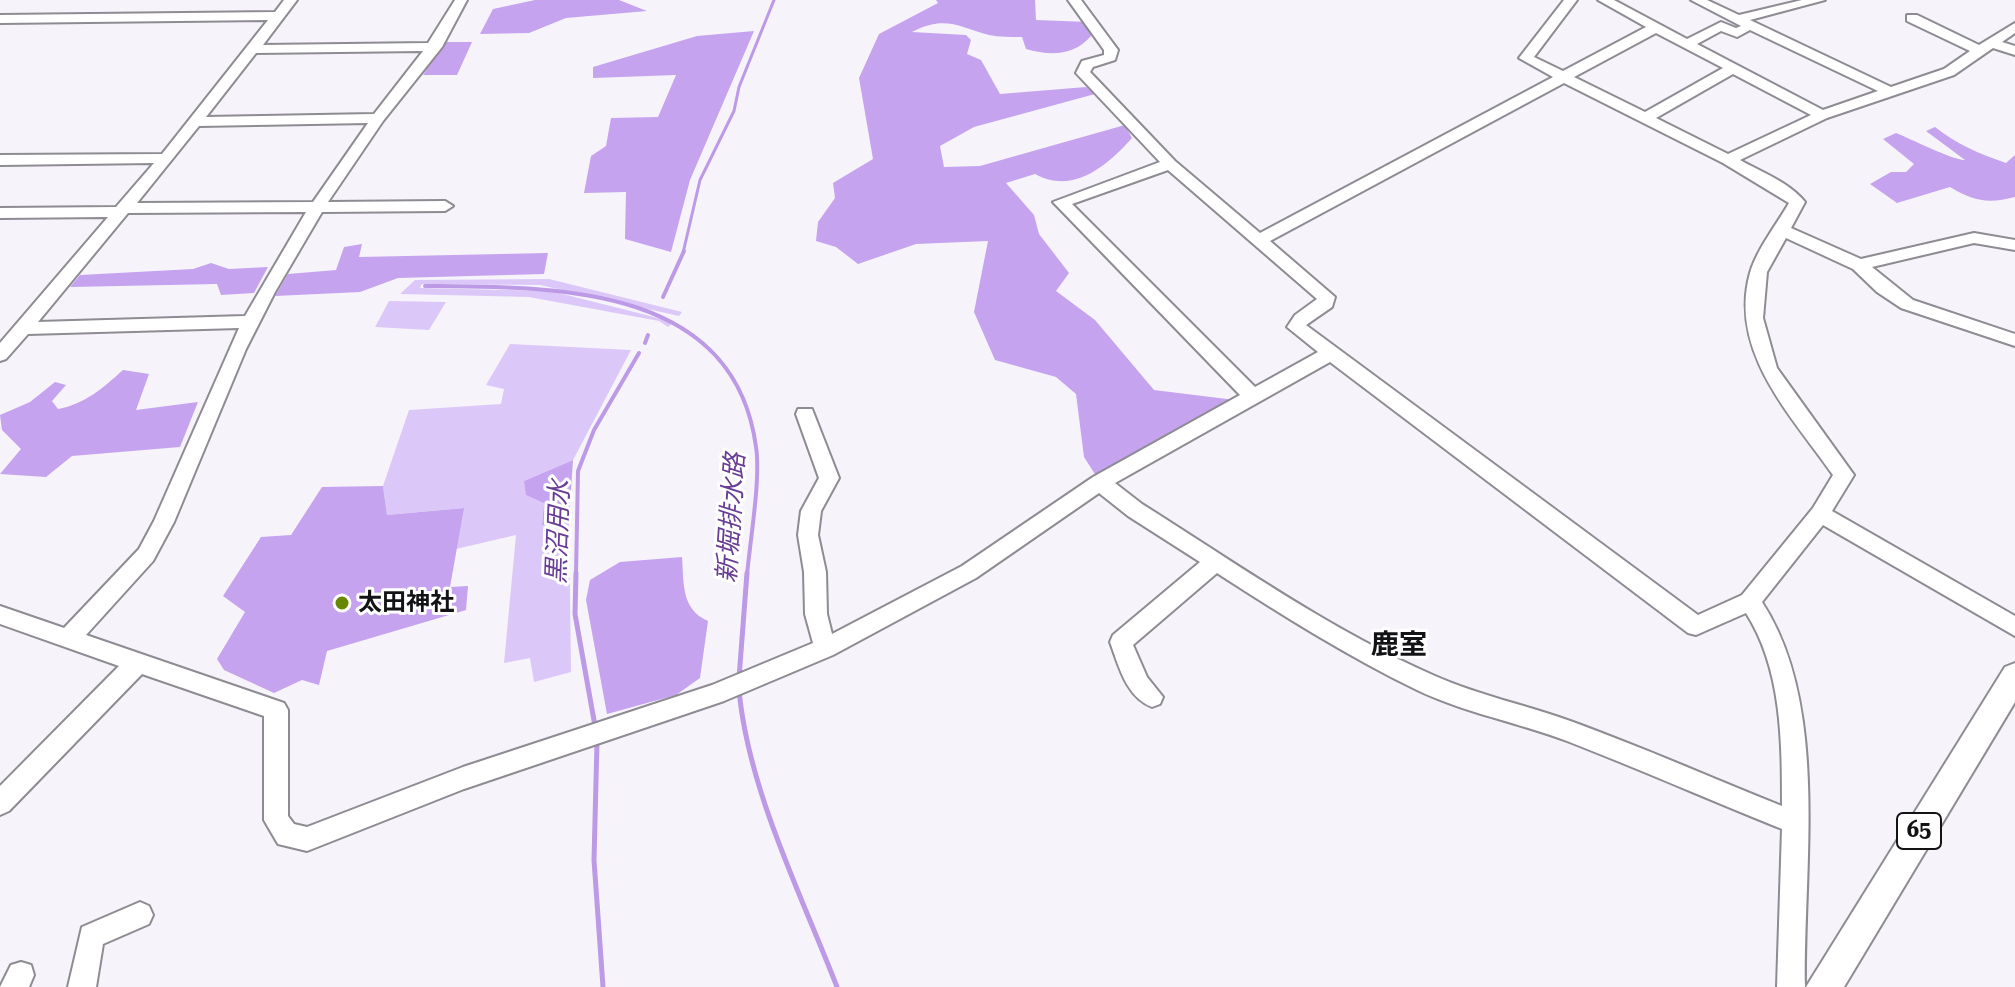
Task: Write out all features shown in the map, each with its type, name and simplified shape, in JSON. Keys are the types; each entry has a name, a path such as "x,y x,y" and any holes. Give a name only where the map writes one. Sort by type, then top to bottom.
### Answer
{"main road":[{"name":"65","path":"1824,987 2015,676"}],"street":[{"path":"0,355 166,158 291,0"},
{"path":"68,639 146,555 164,522 251,322 317,207 378,118 435,47 461,0"},
{"path":"1074,0 1111,50 1110,57 1087,64 1083,73 1170,164 1326,297 1326,303 1301,319 1296,327 1696,626 1750,601 1841,483 1842,469 1774,380 1754,318 1759,272 1797,202 1794,197 1728,160 1526,58 1571,0"},
{"path":"1604,0 1822,115"},
{"path":"1697,0 1891,92"},
{"path":"1738,19 1809,1"},
{"path":"0,19 279,16"},
{"path":"1912,18 1986,47 2015,51"},
{"path":"1687,44 1721,26 1737,33 1751,26"},
{"path":"1259,240 1657,27"},
{"path":"1728,160 1822,115 1949,72 2015,27"},
{"path":"253,49 435,47"},
{"path":"1646,118 1733,68"},
{"path":"194,122 378,118"},
{"path":"0,160 166,158"},
{"path":"1170,164 1061,202 1252,396"},
{"path":"0,213 445,206"},
{"path":"1782,230 1859,265 1883,288 1907,304 2015,340"},
{"path":"1859,265 1974,238 2015,245"},
{"path":"23,328 251,322"},
{"path":"0,615 276,710 276,820 287,835 307,839 463,778 716,694 825,648 969,572 1100,482 1329,354"},
{"path":"805,414 829,478 811,511 808,535 815,572 816,614 825,648"},
{"path":"1100,482 1135,510 1313,623 1426,683 1484,706 1515,712 1574,733 1795,823"},
{"path":"1820,514 2015,627"},
{"path":"1152,697 1138,684 1121,642 1216,561"},
{"path":"1750,601 1762,614 1790,705 1795,823 1789,939 1791,987"},
{"path":"0,803 139,661"},
{"path":"82,987 91,936 140,915"}],"shaded area":[{"path":"535,0 619,0 647,11 566,18 529,33 480,34 493,9"},
{"path":"936,0 1035,0 1036,20 1089,22 1091,36 1077,47 1061,53 1026,49 1022,37 989,35 952,24 934,24 912,32 966,35 971,40 967,54 981,60 1000,94 1086,87 1095,94 974,127 940,146 944,167 980,166 1125,125 1132,138 1112,158 1088,174 1063,181 1049,180 1035,174 1006,183 1034,215 1039,234 1069,273 1056,291 1095,320 1154,390 1243,401 1100,482 1084,457 1076,394 1056,377 995,360 974,312 988,241 916,244 858,264 836,247 816,241 818,222 835,198 833,183 873,159 859,78 879,34 938,3"},
{"path":"754,31 690,180 671,252 625,239 626,192 584,193 591,156 606,146 611,118 658,117 676,75 593,78 593,67 697,36"},
{"path":"444,42 472,42 457,75 423,75"},
{"path":"1935,127 1951,139 2006,163 2015,155 2015,197 1981,200 1950,187 1897,203 1870,184 1891,172 1906,172 1914,164 1883,139 1896,133 1965,160 1926,131"},
{"path":"362,244 359,257 548,253 544,274 398,278 360,292 275,296 288,274 336,270 344,247"},
{"path":"211,263 229,269 268,267 254,293 221,295 217,284 70,287 80,275 193,269"},
{"path":"549,279 682,312 679,316 540,285 422,284 420,288 551,291 674,322 668,327 659,321 529,297 400,294 415,280"},
{"path":"389,301 446,302 429,330 375,327"},
{"path":"510,344 631,350 573,460 524,481 544,502 542,524 569,519 571,672 534,682 530,658 504,663 516,535 456,549 463,508 387,515 383,486 409,410 501,404 504,389 486,385"},
{"path":"123,370 149,374 136,410 198,402 180,447 72,456 46,477 0,474 21,449 2,430 0,415 30,402 55,382 66,385 52,401 58,409 68,407 93,394"},
{"path":"573,460 569,519 542,525 544,503 526,495 524,481"},
{"path":"383,486 387,515 464,508 450,587 468,586 466,610 327,651 319,685 302,680 274,693 224,670 217,659 245,612 223,596 261,537 291,535 322,487"},
{"path":"682,557 688,603 708,621 700,678 676,695 607,714 586,600 590,580 620,562"}],"waterway":[{"name":"黒沼用水","path":"683,253 700,180 734,111 739,87 774,0"},
{"name":"黒沼用水","path":"663,297 684,251"},
{"name":"新堀排水路","path":"425,286 528,289 580,294 630,305 675,324 713,353 741,393 756,447 756,492 747,575"},
{"name":"黒沼用水","path":"645,343 648,335"},
{"name":"黒沼用水","path":"576,575 578,471 594,430 639,353"},
{"name":"黒沼用水","path":"576,573 575,614 595,726"},
{"name":"新堀排水路","path":"739,678 747,573"},
{"name":"新堀排水路","path":"739,690 744,727 764,803 837,987"},
{"name":"黒沼用水","path":"597,742 594,860 603,987"}],"place":[{"name":"太田神社","path":"342,603"}],"district":[{"name":"鹿室","path":"1399,646"}]}
